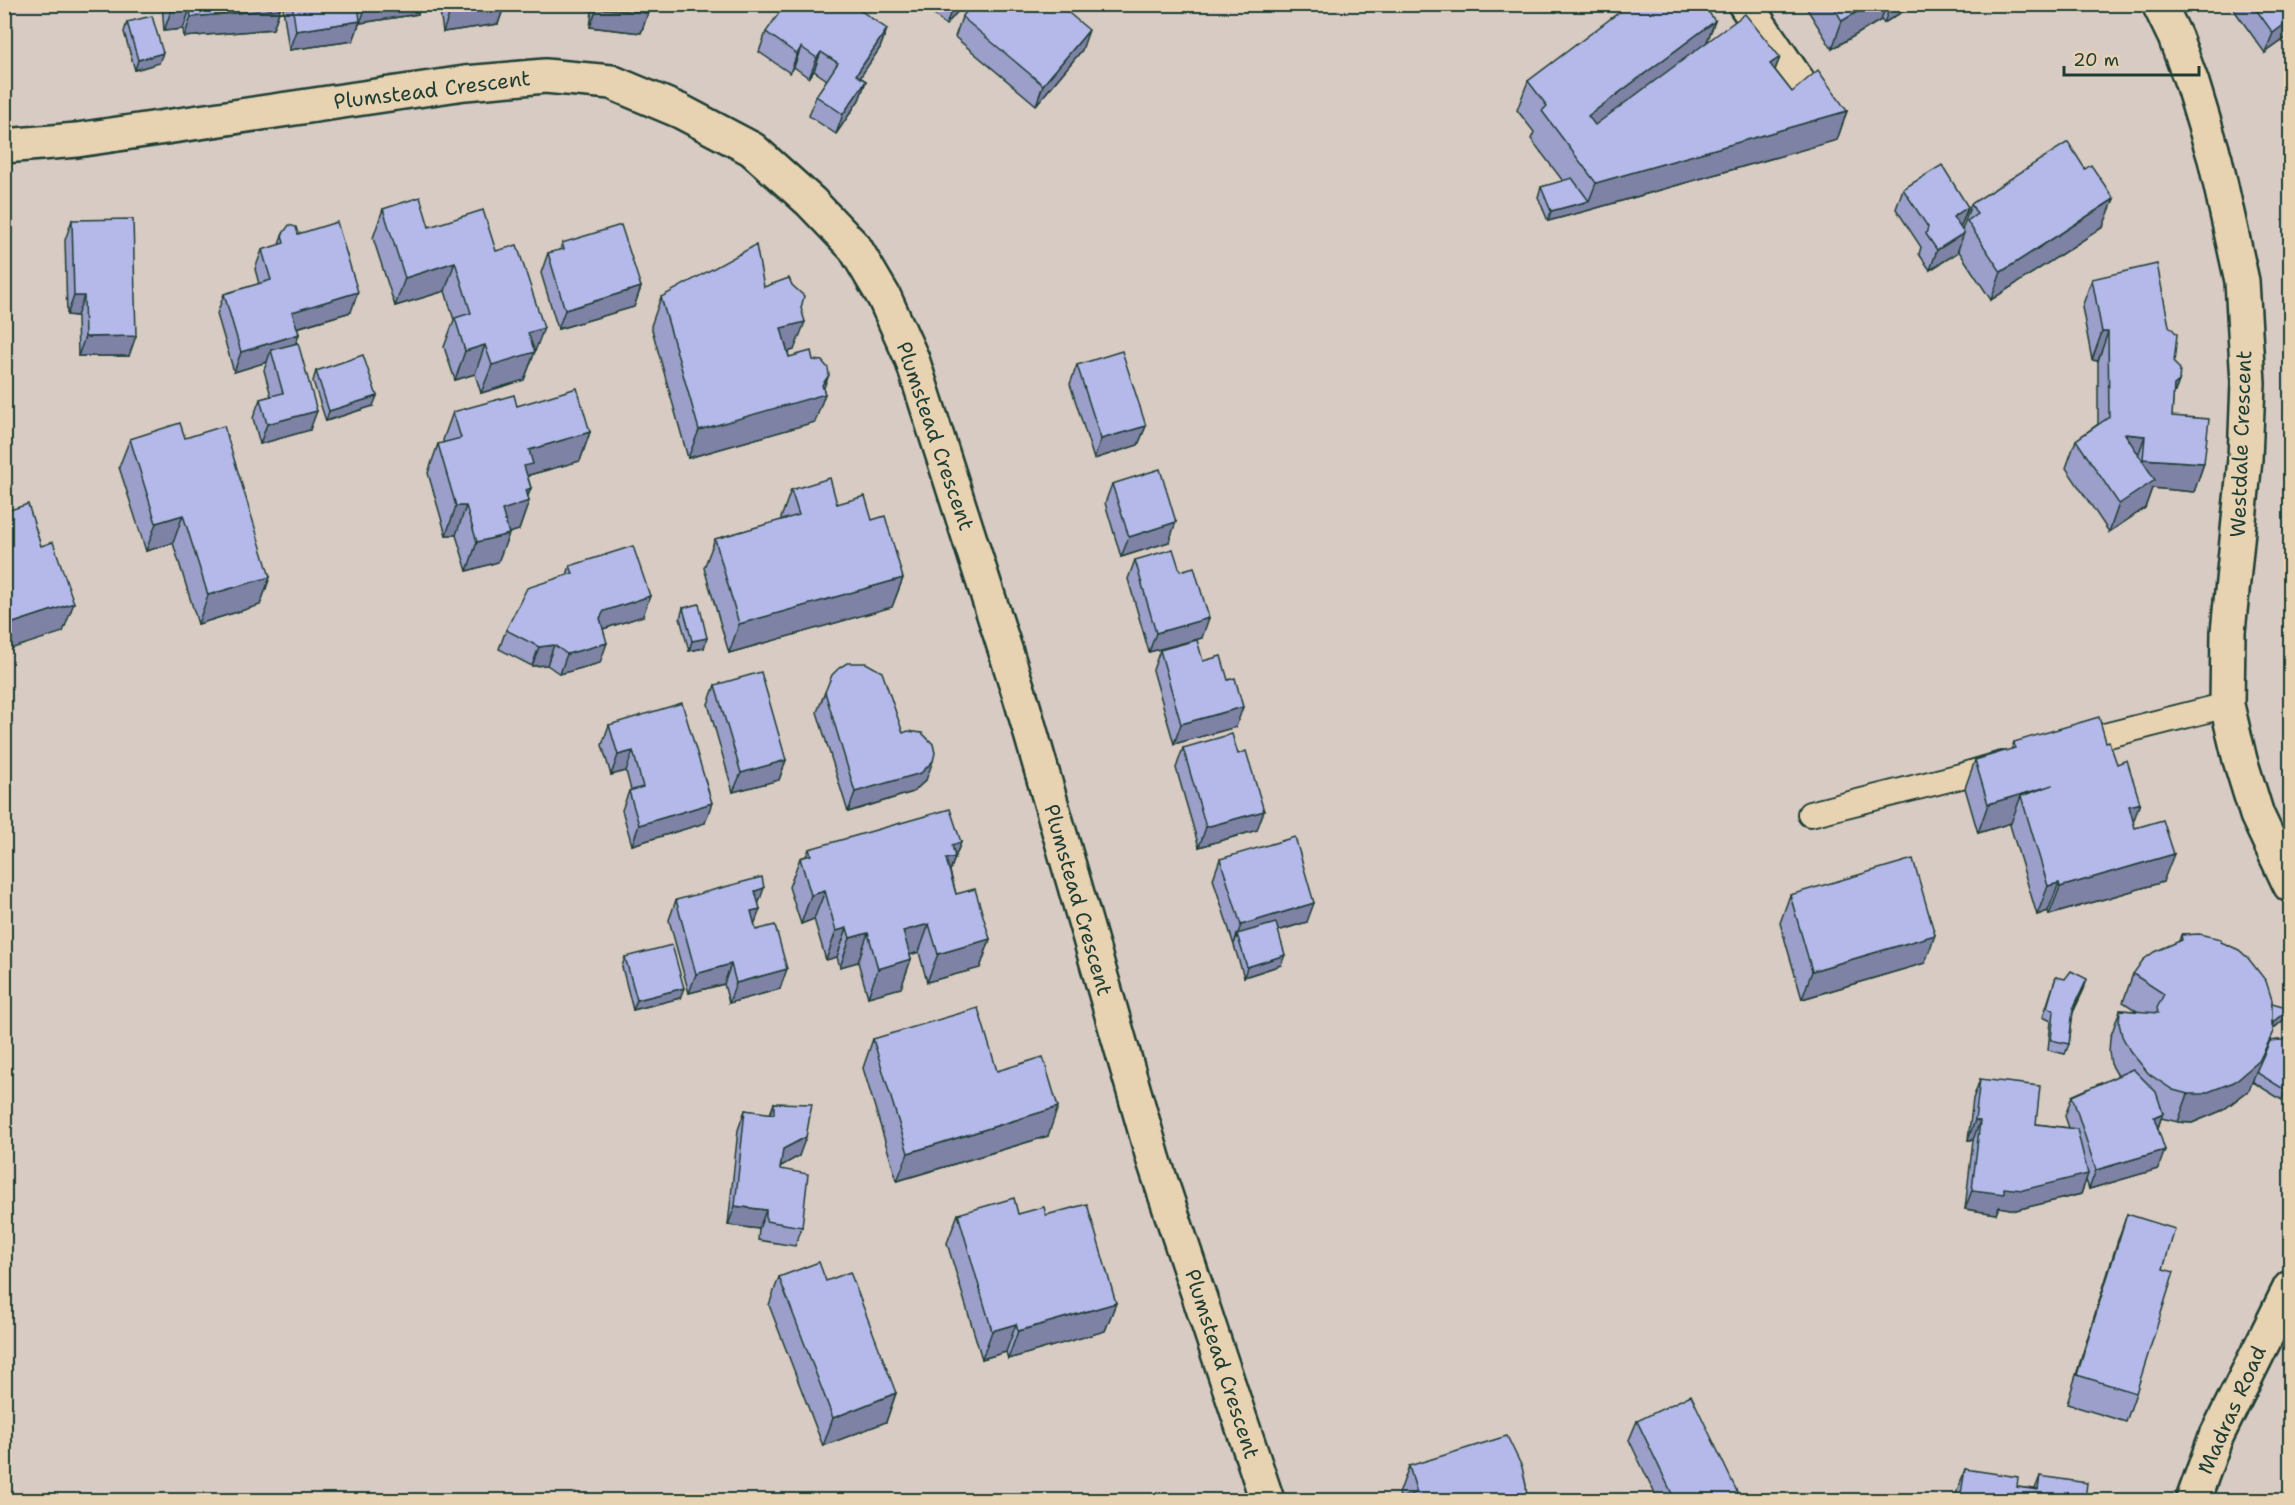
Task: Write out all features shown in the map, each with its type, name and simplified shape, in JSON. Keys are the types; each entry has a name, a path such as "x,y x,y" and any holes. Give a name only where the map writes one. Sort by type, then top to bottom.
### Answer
{"street":[{"path":"1745,4 1801,86"},
{"name":"Westdale Crescent","path":"2159,4 2175,37 2192,83 2215,159 2242,281 2248,383 2243,482 2228,632 2227,705 2240,760 2257,815 2290,885"},
{"name":"Plumstead Crescent","path":"4,146 77,140 465,82 545,76 611,82 680,111 752,149 811,202 855,248 884,297 912,359 1022,699 1154,1161 1267,1500"},
{"name":"Madras Road","path":"2193,1500 2215,1439 2290,1288"}],"lane":[{"path":"1810,814 2227,705"}],"building":[{"path":"171,4 279,4 280,9 191,17 190,9 171,11"},
{"path":"292,4 358,4 360,21 296,31"},
{"path":"449,4 505,4 450,12"},
{"path":"598,4 649,4 648,13 597,8"},
{"path":"785,4 851,4 887,29 856,75 866,81 843,114 816,96 838,63 821,52 817,58 801,47 797,54 766,32"},
{"path":"973,4 1058,4 1089,30 1043,85 962,17"},
{"path":"1630,4 1703,4 1715,21 1588,116 1595,125 1745,14 1780,57 1770,64 1792,92 1818,70 1847,111 1596,183 1542,111 1547,106 1528,81"},
{"path":"1832,4 1870,4 1842,21"},
{"path":"2252,4 2290,4 2290,20 2273,33"},
{"path":"152,16 163,53 138,60 127,22"},
{"path":"2068,142 2085,169 2091,165 2114,199 2001,272 1967,221 1977,214 1971,204"},
{"path":"1942,165 1968,207 1953,217 1964,233 1937,250 1926,234 1928,227 1903,189"},
{"path":"1572,178 1589,201 1551,211 1541,187"},
{"path":"420,197 429,227 483,210 496,251 517,245 544,328 528,333 535,352 492,365 485,345 465,351 455,318 471,313 455,262 405,278 383,209"},
{"path":"133,219 136,336 85,337 84,296 74,296 72,220"},
{"path":"337,222 358,292 292,312 299,334 241,352 224,294 271,280 262,250 284,243 282,235 289,225 296,227 298,234"},
{"path":"621,225 641,287 565,310 548,253 564,249 562,243"},
{"path":"756,245 764,287 789,278 792,285 804,296 801,308 805,322 781,328 789,357 811,351 813,360 822,361 828,368 829,375 822,385 825,394 699,430 661,297"},
{"path":"2157,264 2169,326 2177,334 2174,363 2180,369 2179,381 2174,385 2172,416 2209,419 2204,463 2143,459 2145,436 2125,434 2155,480 2119,504 2076,440 2109,417 2108,332 2102,332 2092,279"},
{"path":"298,343 317,411 267,424 260,399 283,393 271,350"},
{"path":"1122,351 1146,426 1101,439 1077,365"},
{"path":"363,355 377,396 329,411 316,371"},
{"path":"577,388 590,432 529,450 533,464 524,466 531,488 526,490 529,501 502,510 509,534 477,542 466,506 456,506 438,444 461,438 453,412 514,395 517,406"},
{"path":"180,423 185,438 224,426 270,577 208,595 183,515 156,523 130,439"},
{"path":"1160,469 1176,522 1129,537 1112,484"},
{"path":"830,478 837,504 865,496 872,520 885,516 903,578 739,624 715,539 799,515 791,490"},
{"path":"28,504 41,546 53,542 74,603 4,626 4,512"},
{"path":"633,546 650,596 604,611 600,618 607,643 567,654 554,645 539,647 506,630 527,588 573,573 570,566"},
{"path":"1173,549 1180,571 1194,567 1209,618 1156,633 1135,560"},
{"path":"699,604 707,638 692,641 683,608"},
{"path":"1197,640 1203,661 1221,656 1228,680 1235,678 1243,707 1181,724 1160,650"},
{"path":"847,663 866,663 882,672 903,733 908,731 922,733 933,744 935,753 933,761 921,773 855,792 825,692 832,675"},
{"path":"761,672 786,760 741,773 715,685"},
{"path":"682,703 712,803 639,825 629,791 643,787 633,751 618,755 609,725"},
{"path":"2099,717 2106,742 2109,741 2117,764 2127,760 2140,803 2129,806 2135,828 2163,820 2174,854 2060,887 2059,883 2048,886 2021,796 2053,785 1988,804 1975,760 2015,748 2014,742"},
{"path":"1232,734 1238,754 1246,751 1264,811 1206,827 1183,748"},
{"path":"950,809 961,842 952,845 955,857 946,859 956,894 975,889 990,939 938,954 929,924 903,931 911,959 878,969 868,933 850,938 847,928 836,931 825,891 811,895 800,858 811,855 809,849"},
{"path":"1295,837 1314,903 1241,925 1220,859"},
{"path":"1913,859 1935,935 1812,971 1790,895"},
{"path":"762,877 764,888 755,891 760,909 751,911 756,930 775,925 787,969 736,983 731,964 696,974 676,900"},
{"path":"1276,923 1285,955 1247,967 1237,934"},
{"path":"2199,934 2221,939 2221,942 2239,950 2266,981 2272,1000 2273,1033 2259,1061 2234,1082 2203,1094 2188,1094 2173,1090 2149,1074 2130,1051 2122,1036 2119,1023 2120,1010 2158,1013 2157,1008 2164,994 2133,974 2143,960 2154,952 2182,940 2181,935"},
{"path":"672,945 684,988 637,1000 625,957"},
{"path":"2071,971 2087,979 2073,1009 2069,1044 2051,1040 2054,1011 2047,1007 2056,977 2065,979"},
{"path":"2272,1003 2290,1008 2272,1024"},
{"path":"978,1008 997,1071 1043,1057 1058,1107 908,1153 873,1039"},
{"path":"2290,1039 2285,1090 2256,1072 2270,1041"},
{"path":"2133,1069 2156,1092 2163,1113 2154,1117 2165,1150 2096,1170 2072,1096"},
{"path":"1980,1079 2040,1086 2036,1124 2077,1129 2088,1174 2023,1190 2004,1188 2004,1194 1972,1190 1980,1121 1975,1120"},
{"path":"774,1103 812,1104 806,1137 783,1149 780,1169 808,1174 802,1227 766,1221 766,1210 735,1206 745,1110 774,1114"},
{"path":"1014,1198 1018,1214 1044,1207 1046,1215 1087,1204 1116,1303 1018,1331 1016,1324 992,1331 958,1214"},
{"path":"2127,1214 2175,1229 2163,1269 2174,1272 2136,1393 2077,1375"},
{"path":"819,1262 826,1281 850,1272 896,1393 833,1418 779,1277"},
{"path":"1691,1395 1741,1500 1675,1500 1637,1421"},
{"path":"1507,1436 1522,1467 1527,1500 1404,1500 1403,1497 1417,1493 1409,1466"},
{"path":"1965,1469 2018,1477 2017,1487 2038,1490 2040,1476 2087,1483 2085,1500 1960,1500"}]}
